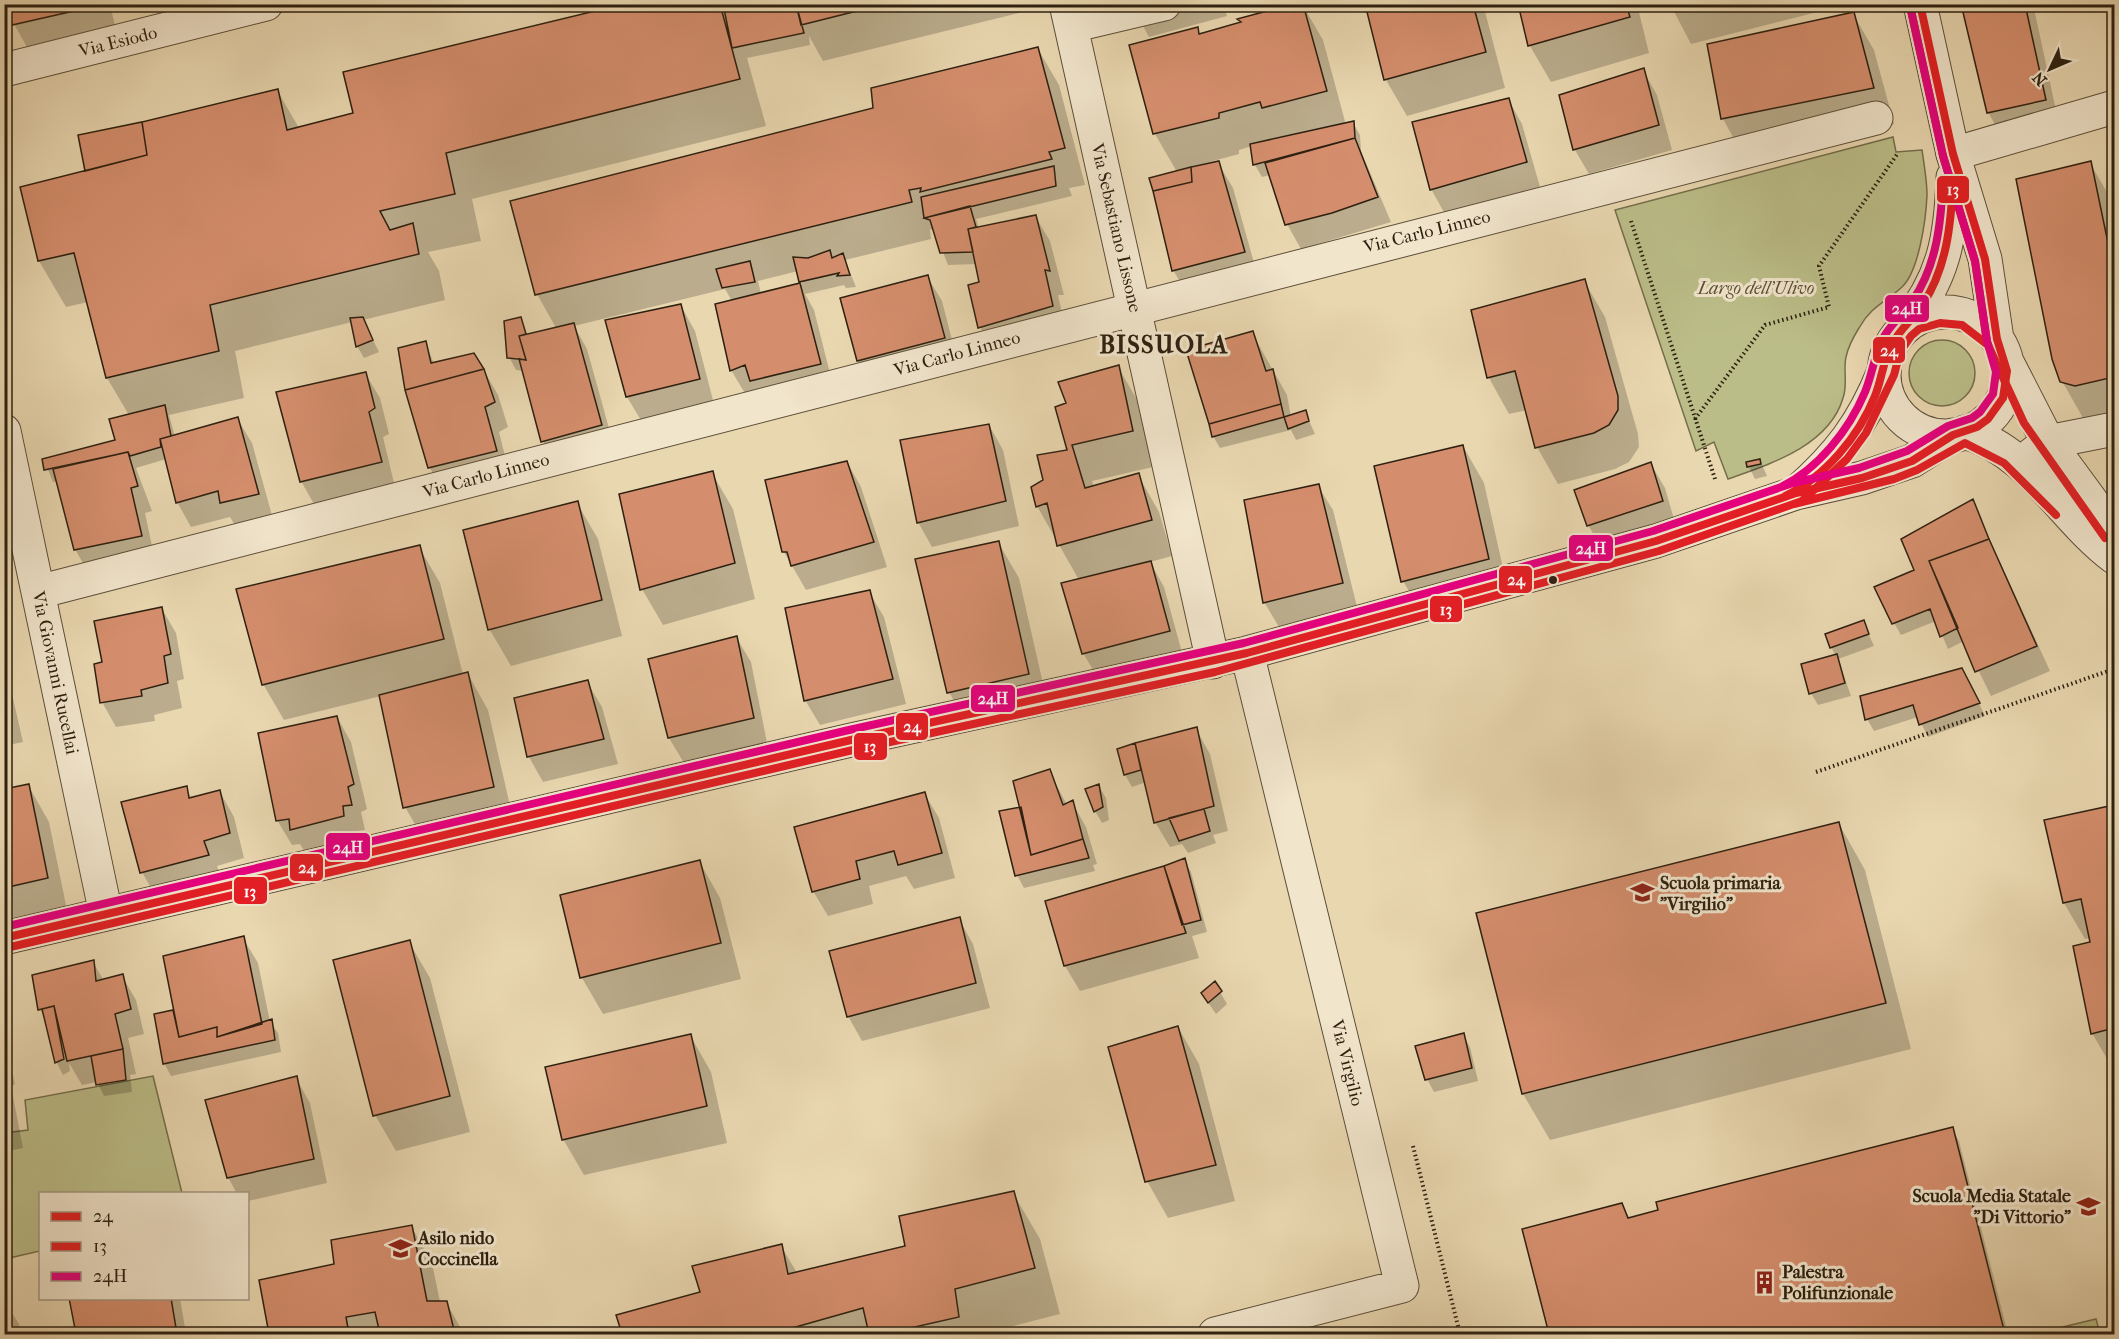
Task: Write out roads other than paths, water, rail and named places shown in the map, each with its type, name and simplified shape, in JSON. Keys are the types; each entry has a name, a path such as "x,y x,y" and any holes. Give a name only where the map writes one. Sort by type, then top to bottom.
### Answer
{"street":[{"name":"Via Esiodo","path":"4,70 266,4"},
{"path":"1069,15 1164,4"},
{"path":"4,938 851,740 1213,662 1656,541 1796,492 1862,478 1912,461 1988,419 2003,398 2007,371 1986,259 1953,154 1920,4"},
{"name":"Via Sebastiano Lissone","path":"1069,15 1213,662"},
{"path":"1953,154 2115,107"},
{"name":"Via Carlo Linneo","path":"38,592 1876,118"},
{"path":"1796,492 1839,452 1857,427 1884,371 1890,348 1922,305 1943,264 1952,201 1953,154"},
{"path":"1903,329 1926,315 1952,312 1977,321 2001,348 2029,410 2048,442 2115,532"},
{"path":"1884,371 1885,387 1890,401 1910,424 1937,435 1959,434 1994,444 2021,463 2080,525 2115,556"},
{"path":"2021,463 2048,442 2115,429"},
{"name":"Via Giovanni Rucellai","path":"4,431 105,914"},
{"name":"Via Virgilio","path":"1215,1335 1402,1286 1246,653"}],"place":[{"name":"Scuola primaria \"Virgilio\"","path":"1642,893"},
{"name":"Scuola Media Statale \"Di Vittorio\"","path":"2089,1206"},
{"name":"Asilo nido Coccinella","path":"400,1248"},
{"name":"Palestra Polifunzionale","path":"1764,1282"}],"district":[{"name":"BISSUOLA","path":"1164,345"}],"park label":[{"name":"Largo dell'Ulivo","path":"1756,288"}]}
